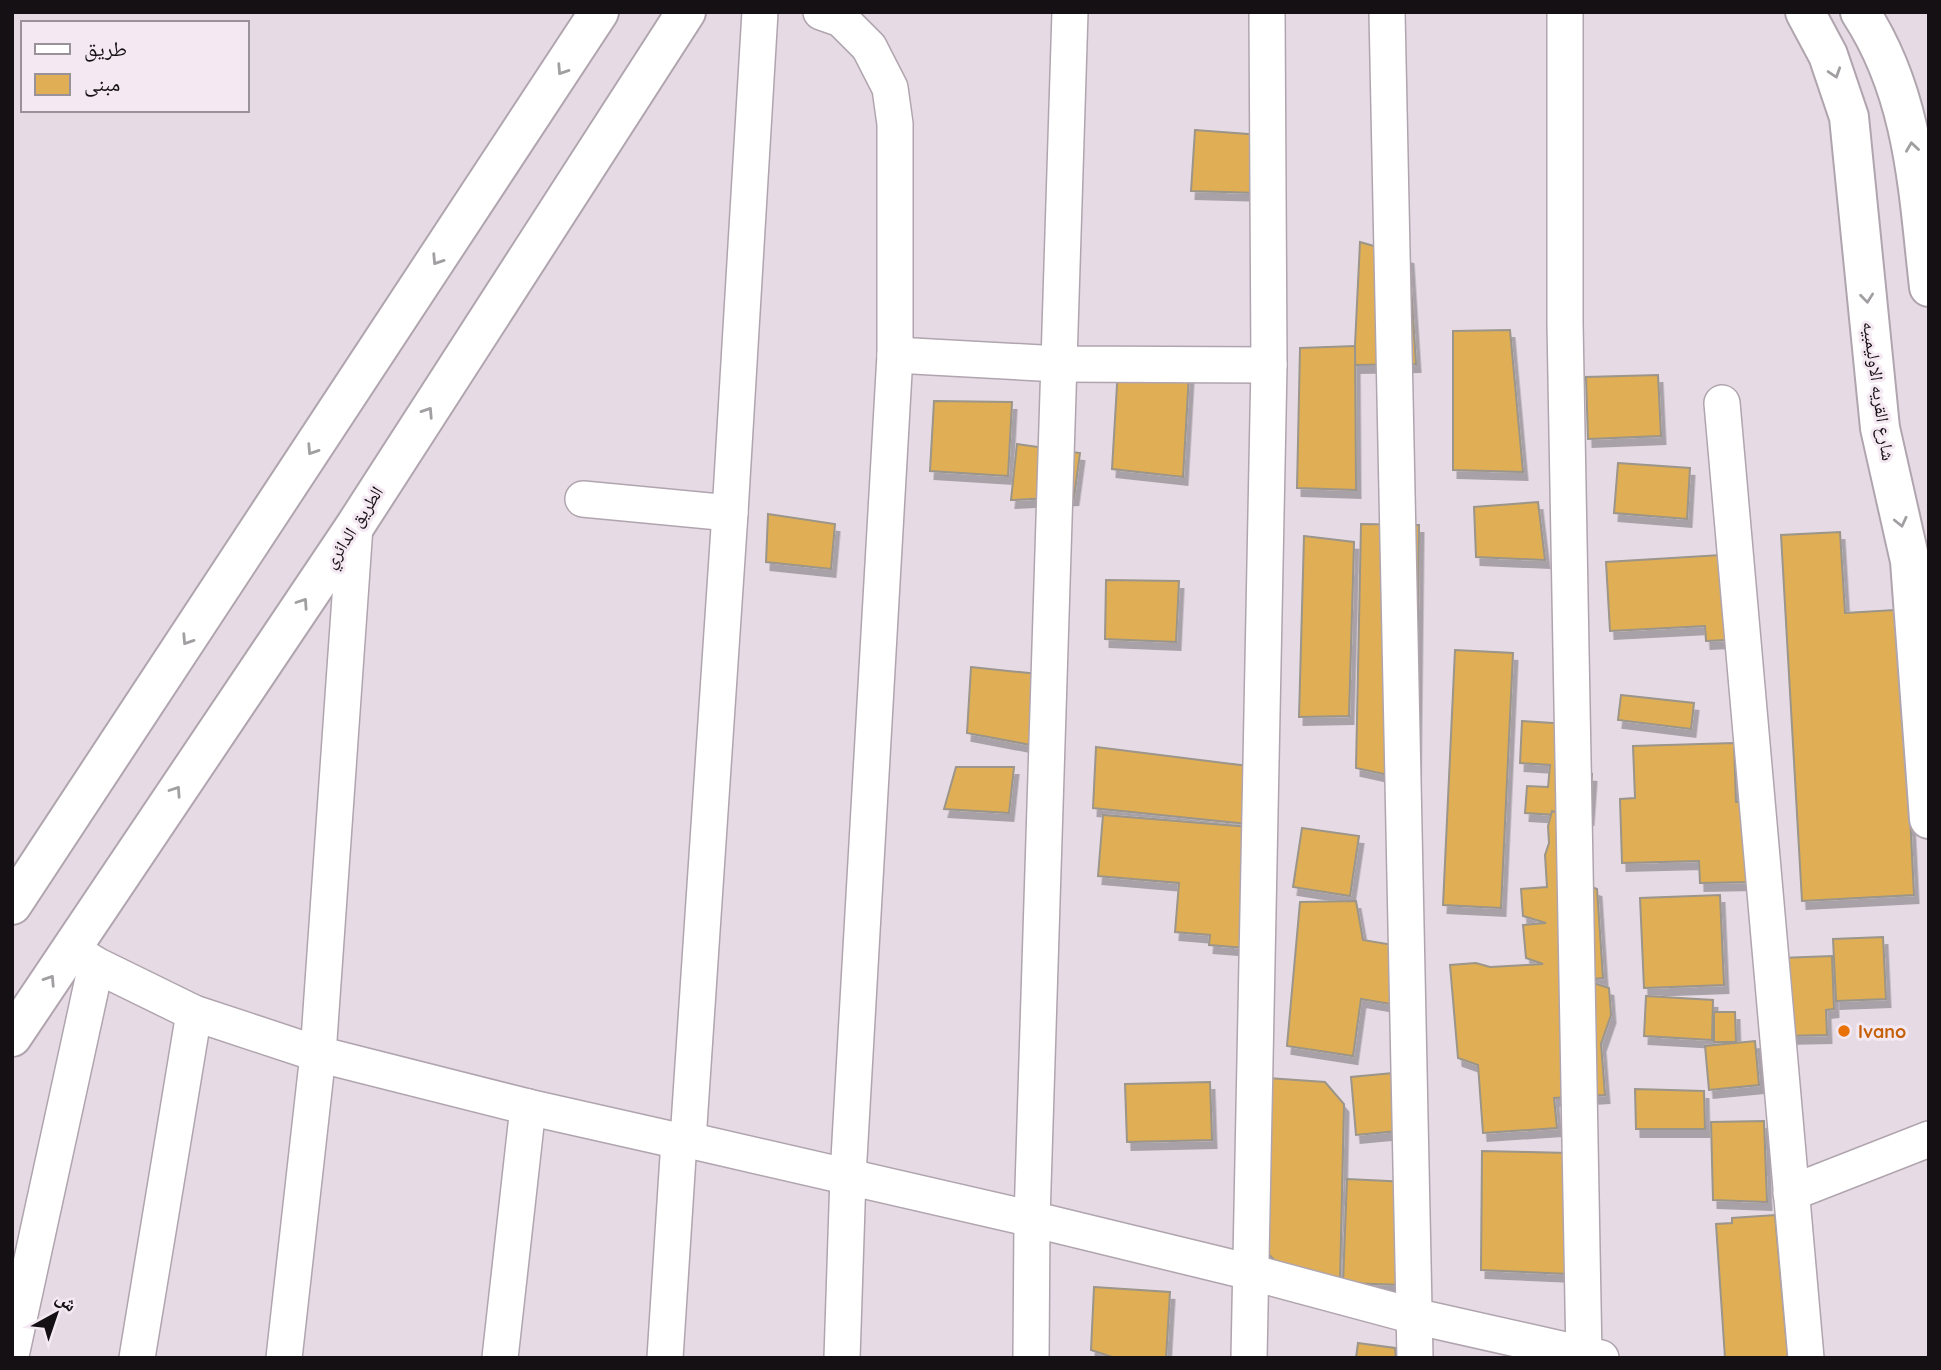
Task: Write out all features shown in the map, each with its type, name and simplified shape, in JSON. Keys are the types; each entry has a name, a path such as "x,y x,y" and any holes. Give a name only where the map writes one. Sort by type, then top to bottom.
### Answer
{"main road":[{"path":"12,905 599,12"},
{"name":"الطريق الدائري","path":"12,1037 83,957 355,526 686,12"},
{"name":"شارع القريه الاوليمبيه","path":"1805,12 1829,55 1849,117 1880,428 1910,561 1929,820"},
{"path":"1860,12 1887,61 1910,132 1929,288"},
{"path":"1849,117 1901,100"}],"street":[{"path":"665,1358 684,1140 730,513 760,12"},
{"path":"821,12 841,19 869,47 890,88 895,124 895,355 848,1176 842,1358"},
{"path":"1031,1358 1032,1219 1070,12"},
{"path":"1249,1358 1269,365 1267,12"},
{"path":"1387,12 1415,1358"},
{"path":"12,1351 83,957 194,1013 318,1054 528,1107 1032,1219 1250,1272 1414,1316 1589,1356 1565,337 1565,12"},
{"path":"895,355 1059,364 1269,365"},
{"path":"1722,403 1806,1358"},
{"path":"583,499 730,513"},
{"path":"284,1358 318,1054 355,526"},
{"path":"137,1358 194,1013"},
{"path":"500,1358 528,1107"},
{"path":"1791,1194 1929,1139"}],"building":[{"path":"1195,130 1261,135 1260,193 1191,191"},
{"path":"1360,242 1409,256 1416,364 1354,365"},
{"path":"1510,330 1523,472 1453,470 1453,331"},
{"path":"1355,346 1356,490 1297,488 1300,348"},
{"path":"1118,368 1189,374 1183,477 1112,469"},
{"path":"1658,375 1661,436 1588,439 1586,377"},
{"path":"934,401 1012,402 1008,476 930,471"},
{"path":"1017,444 1080,453 1074,497 1011,500"},
{"path":"1618,463 1690,468 1687,519 1614,513"},
{"path":"1538,502 1545,560 1476,557 1474,507"},
{"path":"768,514 835,524 831,569 766,562"},
{"path":"1361,524 1419,525 1416,781 1356,768"},
{"path":"1840,532 1845,613 1911,609 1909,796 1914,895 1802,901 1781,535"},
{"path":"1304,536 1354,542 1349,716 1299,717"},
{"path":"1721,555 1726,640 1706,641 1705,626 1610,631 1606,562"},
{"path":"1106,580 1179,581 1176,642 1105,639"},
{"path":"1455,650 1513,653 1501,908 1443,905"},
{"path":"971,667 1038,674 1036,746 967,733"},
{"path":"1621,695 1694,703 1691,729 1618,720"},
{"path":"1522,721 1583,725 1580,773 1592,774 1589,817 1525,813 1527,786 1548,787 1550,765 1520,763"},
{"path":"1734,743 1736,802 1747,802 1750,882 1700,883 1699,861 1622,863 1620,799 1635,798 1633,746"},
{"path":"1096,747 1256,767 1257,825 1093,808"},
{"path":"956,767 1014,767 1009,813 944,809"},
{"path":"1552,811 1585,822 1581,883 1597,889 1603,978 1584,980 1609,988 1611,1015 1601,1044 1605,1095 1554,1098 1557,1128 1483,1133 1478,1065 1458,1058 1450,965 1476,963 1490,967 1543,964 1526,958 1523,925 1546,923 1523,916 1521,889 1547,887 1545,855"},
{"path":"1103,815 1262,828 1259,949 1209,945 1210,935 1175,932 1179,883 1098,876"},
{"path":"1302,828 1359,836 1350,896 1293,887"},
{"path":"1720,895 1724,985 1644,988 1640,898"},
{"path":"1356,901 1363,940 1417,949 1408,1007 1361,999 1353,1056 1287,1046 1300,902"},
{"path":"1883,937 1886,999 1836,1001 1833,939"},
{"path":"1832,956 1834,1009 1826,1010 1827,1035 1783,1036 1780,958"},
{"path":"1646,996 1713,1000 1712,1040 1644,1036"},
{"path":"1714,1012 1735,1012 1736,1042 1714,1042"},
{"path":"1755,1041 1759,1085 1709,1090 1705,1046"},
{"path":"1414,1071 1419,1129 1356,1135 1351,1077"},
{"path":"1253,1077 1325,1082 1344,1104 1340,1281 1278,1264 1244,1228"},
{"path":"1210,1082 1212,1140 1127,1142 1125,1084"},
{"path":"1635,1089 1704,1091 1705,1129 1636,1129"},
{"path":"1764,1121 1767,1202 1713,1200 1711,1122"},
{"path":"1482,1151 1569,1153 1568,1274 1481,1270"},
{"path":"1347,1179 1408,1182 1404,1285 1343,1283"},
{"path":"1775,1215 1788,1358 1725,1358 1716,1224 1732,1223 1732,1218"},
{"path":"1094,1287 1170,1292 1166,1358 1115,1358 1091,1350"},
{"path":"1358,1343 1395,1348 1396,1358 1356,1358"}],"place":[{"name":"Ivano","path":"1844,1031"}]}
